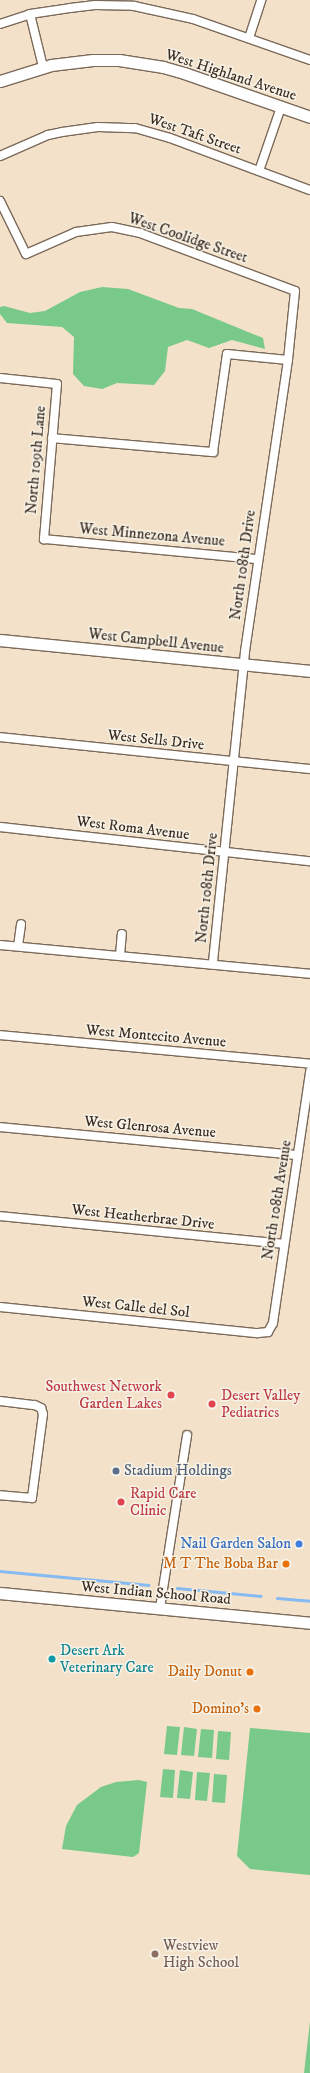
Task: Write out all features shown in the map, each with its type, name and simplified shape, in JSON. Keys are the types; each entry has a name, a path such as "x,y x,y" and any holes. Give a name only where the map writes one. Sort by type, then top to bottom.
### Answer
{"street":[{"path":"249,38 261,0"},
{"path":"0,24 30,14 95,5 134,6 175,13 310,60"},
{"path":"30,14 43,67"},
{"name":"West Highland Avenue","path":"0,81 43,67 93,60 119,60 152,65 184,73 310,118"},
{"path":"259,171 281,107"},
{"name":"West Taft Street","path":"0,156 48,135 80,128 118,126 156,133 310,190"},
{"name":"West Coolidge Street","path":"0,201 26,254 76,232 112,227 140,233 296,291"},
{"name":"North 108th Drive","path":"213,964 243,665 257,559 288,360 296,291"},
{"path":"52,438 213,452 227,354 288,360"},
{"name":"North 109th Lane","path":"0,378 57,384 44,539"},
{"name":"West Minnezona Avenue","path":"44,539 257,559"},
{"name":"West Campbell Avenue","path":"0,640 310,671"},
{"name":"West Sells Drive","path":"0,737 310,769"},
{"name":"West Roma Avenue","path":"0,827 224,853 310,861"},
{"path":"18,946 21,924"},
{"path":"120,955 122,934"},
{"path":"0,945 120,955 310,974"},
{"name":"West Montecito Avenue","path":"0,1035 310,1064"},
{"name":"North 108th Avenue","path":"268,1332 273,1323 310,1071"},
{"name":"West Glenrosa Avenue","path":"0,1127 298,1155"},
{"name":"West Heatherbrae Drive","path":"0,1216 284,1244"},
{"name":"West Calle del Sol","path":"0,1307 258,1333 268,1332"},
{"path":"0,1401 35,1405 41,1408 43,1414 32,1498 0,1495"},
{"path":"160,1608 187,1435"},
{"name":"West Indian School Road","path":"0,1593 310,1622"}],"green space":[{"path":"102,287 128,289 179,308 192,309 263,338 265,349 232,340 209,348 187,340 168,347 165,371 154,385 117,383 102,389 84,386 73,374 74,337 62,327 7,323 0,314 0,307 4,306 30,313 45,311 80,292"},
{"path":"167,1726 180,1727 177,1755 164,1754"},
{"path":"184,1727 197,1729 194,1756 181,1755"},
{"path":"250,1728 310,1733 310,1875 250,1869 237,1856"},
{"path":"201,1729 214,1730 212,1758 198,1757"},
{"path":"218,1731 231,1732 229,1760 216,1759"},
{"path":"163,1769 175,1770 173,1798 160,1797"},
{"path":"180,1770 193,1772 190,1799 177,1798"},
{"path":"197,1772 210,1773 207,1801 195,1800"},
{"path":"214,1774 227,1775 225,1803 212,1802"},
{"path":"139,1780 147,1782 139,1853 133,1857 62,1849 66,1826 77,1805 101,1787 116,1782"},
{"path":"310,2022 310,2073 304,2073"}],"waterway":[{"path":"0,1571 148,1585"},
{"path":"177,1588 261,1596"},
{"path":"277,1598 310,1601"}],"place":[{"name":"Southwest Network Garden Lakes","path":"171,1395"},
{"name":"Desert Valley Pediatrics","path":"212,1404"},
{"name":"Stadium Holdings","path":"116,1471"},
{"name":"Rapid Care Clinic","path":"121,1502"},
{"name":"Nail Garden Salon","path":"299,1544"},
{"name":"M T The Boba Bar","path":"286,1564"},
{"name":"Desert Ark Veterinary Care","path":"52,1659"},
{"name":"Daily Donut","path":"250,1672"},
{"name":"Domino's","path":"257,1709"},
{"name":"Westview High School","path":"155,1954"}]}
